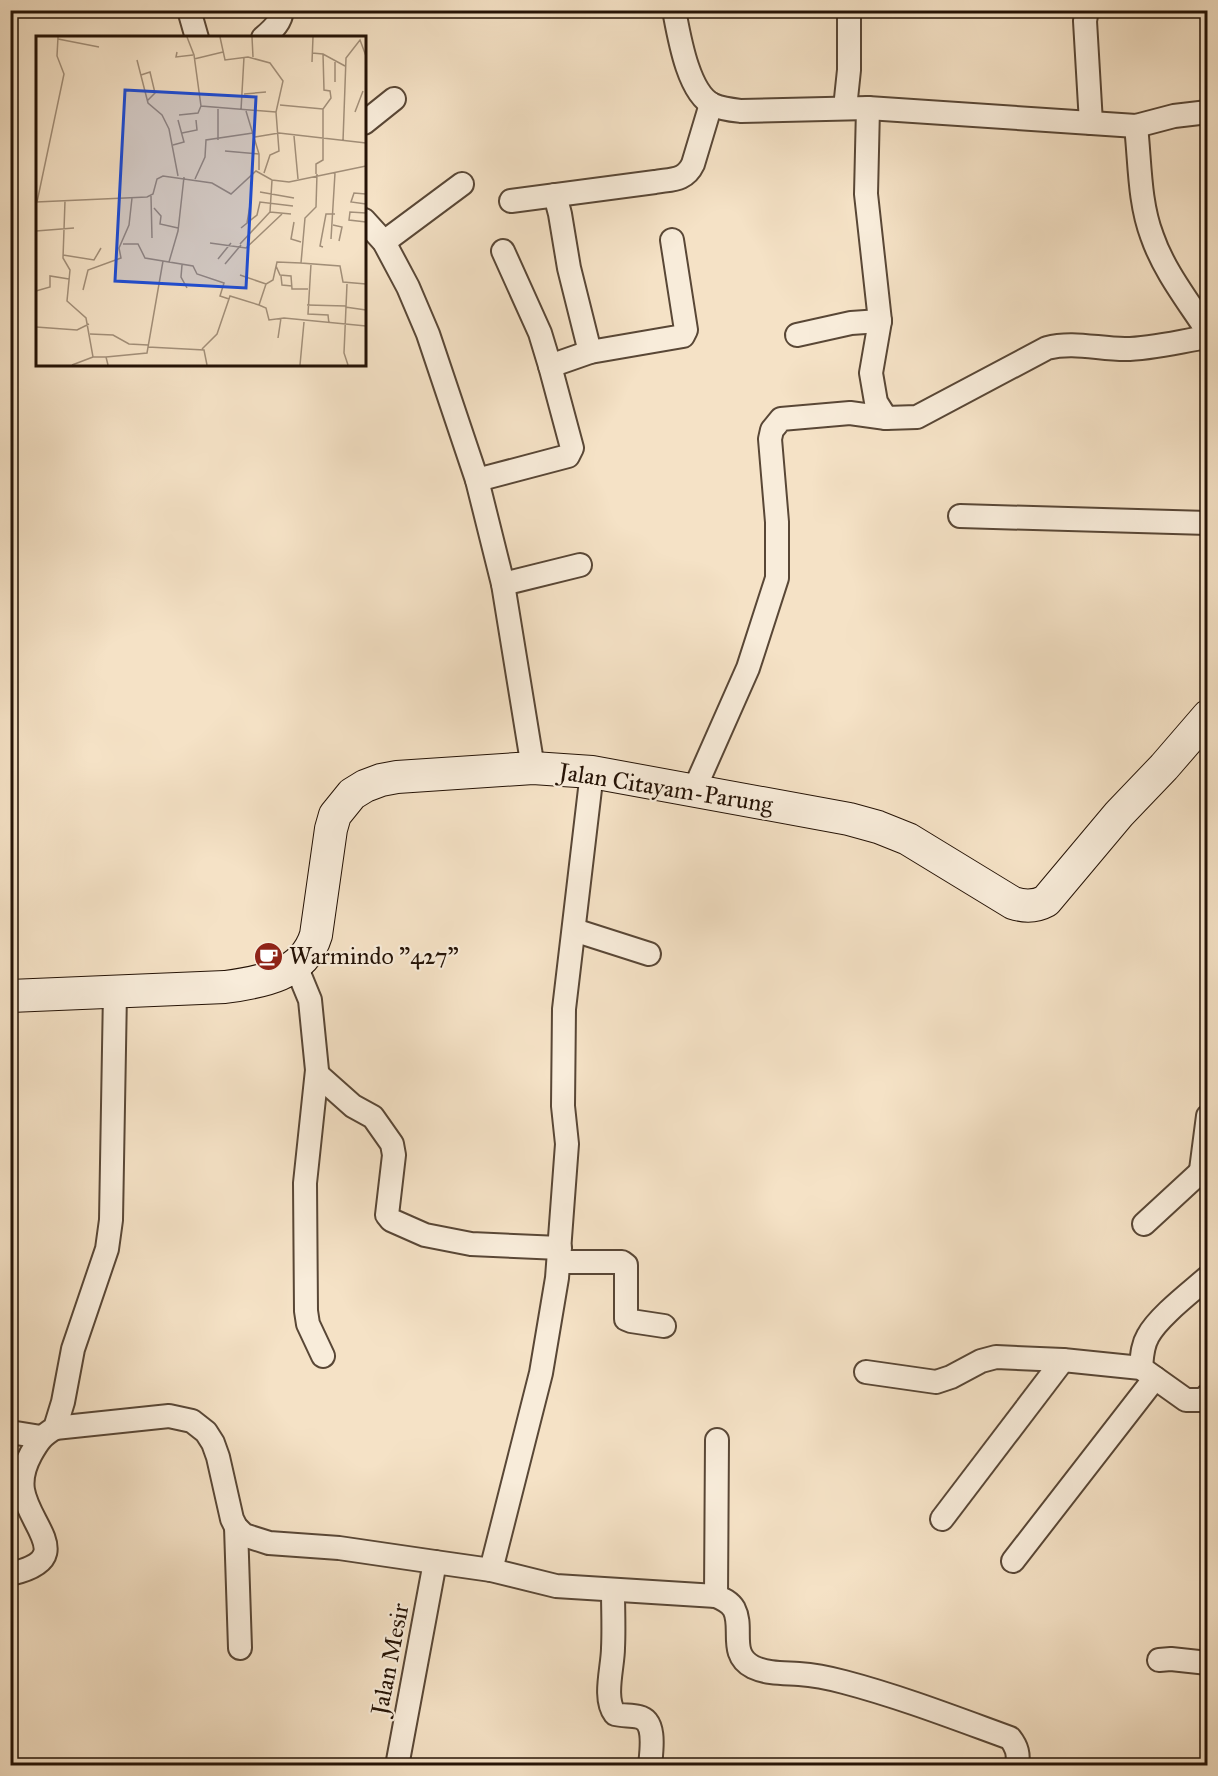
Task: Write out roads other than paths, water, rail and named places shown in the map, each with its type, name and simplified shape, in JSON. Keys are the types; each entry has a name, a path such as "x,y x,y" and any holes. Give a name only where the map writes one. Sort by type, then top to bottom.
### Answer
{"street":[{"path":"189,10 196,36"},
{"path":"264,36 275,27 281,18 282,10"},
{"path":"674,10 688,71 696,87 711,104 741,111 868,108 1136,126 1182,114 1208,112"},
{"path":"845,108 849,70 849,10"},
{"path":"1087,10 1085,21 1091,123"},
{"path":"366,121 394,99"},
{"path":"511,201 655,182 678,178 689,173 711,104"},
{"path":"868,108 866,194 880,321 871,373 876,402 886,418"},
{"path":"694,790 748,668 777,578 777,522 770,439 772,430 781,419 850,413 886,418 917,417 1047,348 1072,344 1126,349 1208,335 1162,262 1151,235 1145,212 1136,126"},
{"path":"384,242 462,184"},
{"path":"555,195 590,352"},
{"path":"366,222 384,242 408,287 428,334 477,480 503,584 533,768"},
{"path":"550,366 590,352 684,336 686,330 672,240"},
{"path":"477,480 568,456 572,448 550,366 530,307 503,251"},
{"path":"797,335 851,323 880,321"},
{"path":"960,516 1208,523"},
{"path":"503,584 580,565"},
{"name":"Jalan Citayam-Parung","path":"296,966 312,947 316,935 335,815 352,794 365,786 397,777 533,768 592,772 849,819 908,839 1013,903 1033,906 1046,901 1119,814 1164,768 1208,716"},
{"path":"491,1570 541,1373 559,1255 567,1144 563,1107 564,1009 592,772"},
{"path":"574,930 649,954"},
{"path":"10,996 225,987 254,983 296,966 310,1000 317,1074 305,1183 306,1311 308,1324 323,1356"},
{"path":"10,1574 28,1570 40,1564 45,1553 42,1530 28,1509 22,1488 24,1466 48,1432 63,1401 73,1349 107,1249 111,1220 115,992"},
{"path":"317,1074 353,1106 373,1117 392,1144 394,1155 387,1215 391,1220 425,1235 471,1244 622,1262 627,1265 626,1319 631,1322 664,1326"},
{"path":"1144,1224 1204,1168 1208,1116"},
{"path":"1013,1561 1148,1373 1143,1348 1148,1336 1157,1324 1208,1277"},
{"path":"866,1372 936,1382 951,1377 981,1361 996,1357 1063,1360 1148,1373 1186,1400 1203,1400 1208,1395"},
{"path":"942,1519 1063,1360"},
{"path":"10,1432 48,1432 153,1416 181,1417 192,1421 206,1432 213,1443 232,1519 244,1535 269,1543 339,1548 491,1570 556,1586 716,1596 727,1601 735,1610 738,1648 746,1663 766,1672 812,1675 891,1695 1010,1738 1017,1746 1017,1766"},
{"path":"716,1596 717,1440"},
{"path":"236,1527 240,1648"},
{"name":"Jalan Mesir","path":"397,1766 435,1562"},
{"path":"613,1590 613,1651 609,1686 611,1709 615,1714 640,1717 647,1722 650,1728 650,1766"},
{"path":"1159,1660 1208,1662"}],"place":[{"name":"Warmindo \"427\"","path":"268,956"}]}
